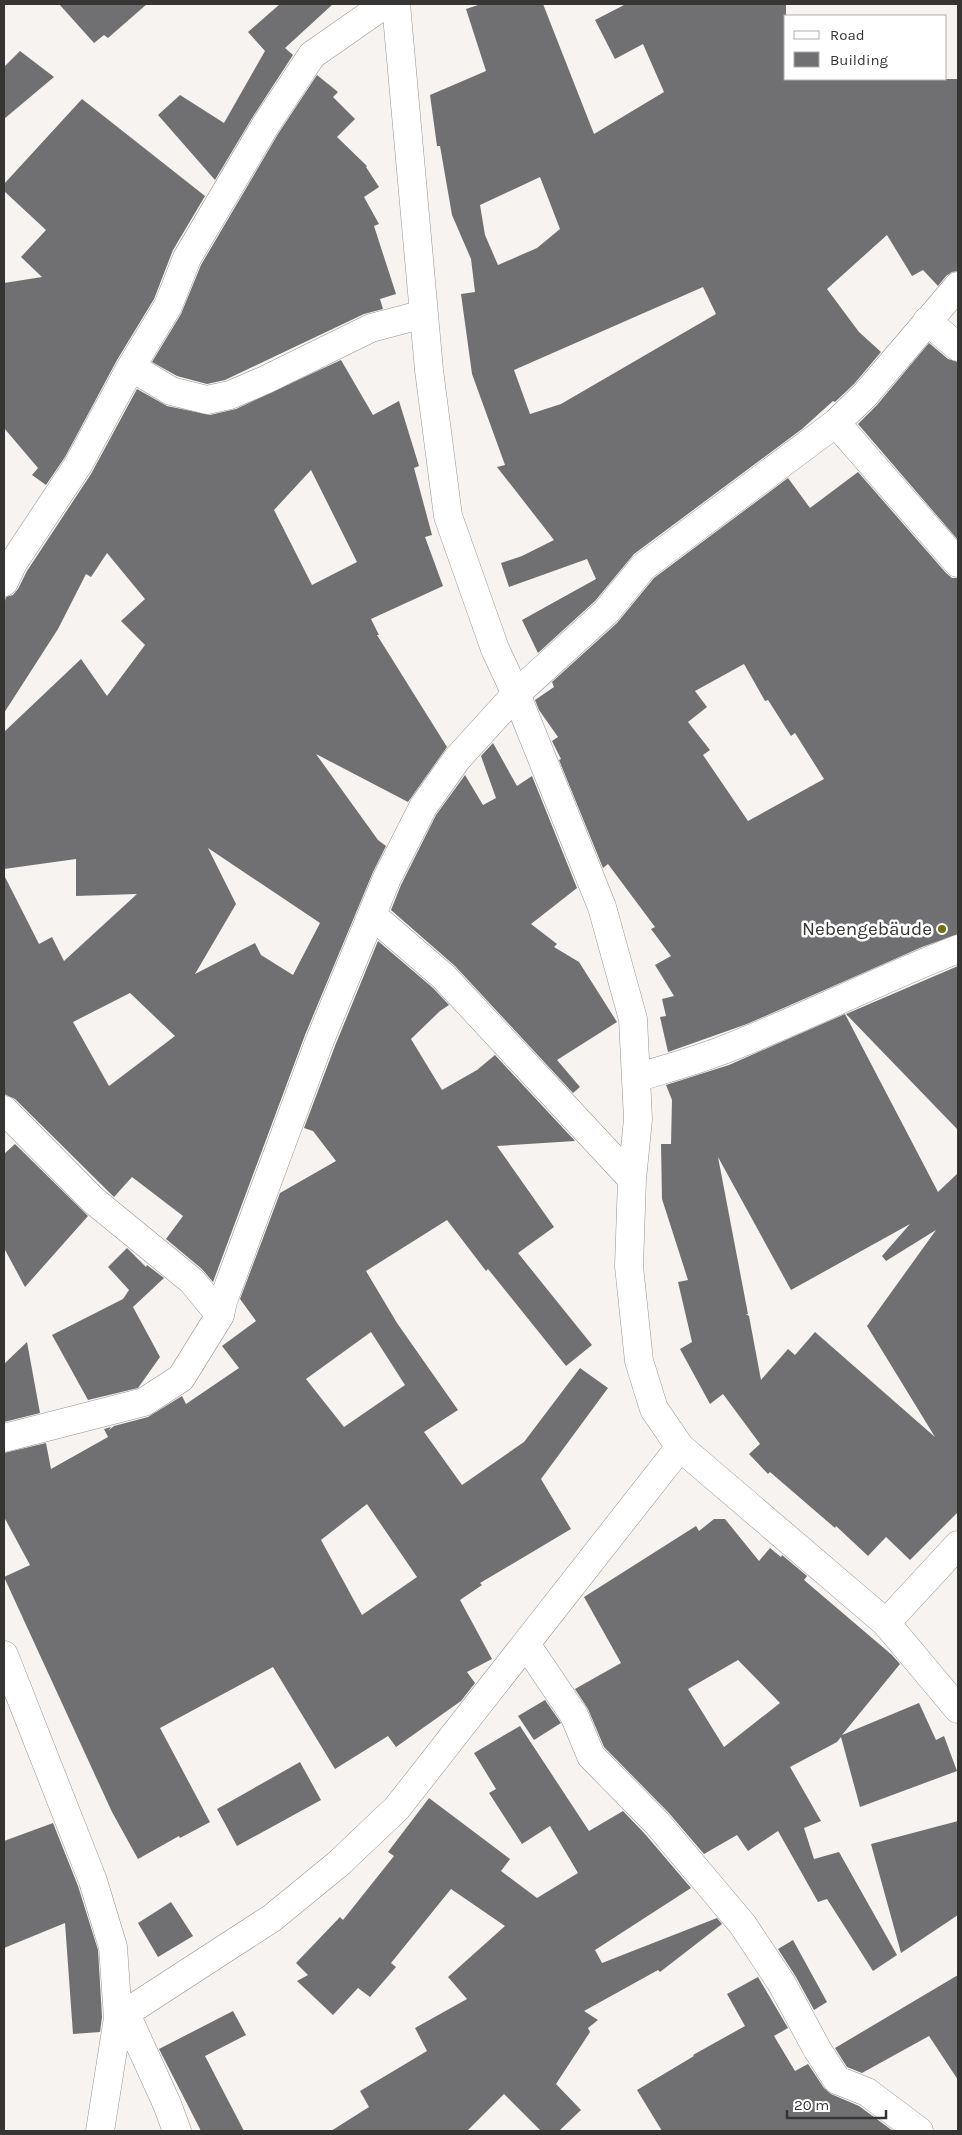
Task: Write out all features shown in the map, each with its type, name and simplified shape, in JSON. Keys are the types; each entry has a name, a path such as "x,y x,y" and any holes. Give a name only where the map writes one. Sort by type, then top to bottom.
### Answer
{"street":[{"path":"4,582 13,563 78,465 131,367 168,306 187,258 265,126 312,55 386,4"},
{"path":"396,4 429,370 448,516 495,649 516,694 602,907 633,1019 638,1120 632,1179 629,1266 639,1361 654,1409 680,1447 886,1623 958,1709"},
{"path":"4,1438 144,1402 182,1378 220,1315 223,1301 320,1040 387,878 423,807 457,758 516,694 606,612 643,567 836,423 865,395 958,286"},
{"path":"131,367 171,392 207,400 230,395 265,380 371,328 424,314"},
{"path":"927,321 958,347"},
{"path":"836,423 958,563"},
{"path":"372,915 444,977 632,1179"},
{"path":"636,1078 722,1051 843,997 958,949"},
{"path":"4,1110 93,1200 192,1281 220,1315"},
{"path":"122,2016 272,1918 338,1864 397,1808 680,1447"},
{"path":"886,1623 958,1545"},
{"path":"526,1644 574,1715 591,1756 657,1823 743,1925 782,1984 817,2049 837,2080 867,2092 919,2131"},
{"path":"4,1655 93,1882 113,1947 122,2016 100,2131"},
{"path":"122,2016 167,2104 177,2131"}],"building":[{"path":"59,4 147,4 108,38 104,35 94,43"},
{"path":"280,4 333,4 285,48 293,55 215,180 158,115 180,95 224,123 265,51 248,32"},
{"path":"481,4 543,4 594,134 664,92 643,44 615,59 595,20 626,4 786,4 786,15 784,15 784,80 958,79 958,271 946,276 938,286 923,270 912,276 887,235 827,289 859,332 881,352 854,384 802,429 634,554 595,601 538,653 522,620 596,579 587,559 509,587 501,563 522,556 554,540 497,467 505,465 472,374 461,294 475,292 471,259 452,215 440,146 437,146 430,95 486,71 466,9","holes":["540,177 560,229 537,248 498,265 485,235 480,205","703,287 716,314 561,404 530,414 514,370"]},
{"path":"20,51 54,77 4,119 4,67"},
{"path":"317,75 338,92 333,97 355,119 337,137 367,166 379,187 364,197 379,224 374,226 396,294 380,299 383,309 364,314 225,380 207,384 177,376 152,362 181,314 201,265 278,134"},
{"path":"82,99 205,196 173,250 154,299 117,360 65,457 46,485 32,475 38,468 4,428 4,283 42,277 21,257 46,230 4,191 4,184"},
{"path":"929,343 948,359 958,362 958,540 858,424 877,405"},
{"path":"341,360 373,415 399,401 419,466 414,468 432,535 425,537 443,586 371,619 379,635 377,635 447,747 408,802 316,754 378,840 386,846 373,872 305,1035 213,1282 202,1269 166,1239 183,1216 132,1177 114,1197 15,1099 4,1094 4,875 39,944 52,937 64,961 137,894 76,896 76,859 4,869 4,732 81,659 107,696 145,645 121,621 145,599 107,553 91,577 86,574 58,629 4,713 4,605 6,597 13,595 18,589 27,571 91,474 137,389 167,406 210,415 236,409","holes":["311,470 357,562 312,585 274,510","208,848 320,923 293,975 261,955 255,943 195,974 236,904","130,993 175,1036 109,1086 73,1022"]},
{"path":"858,472 946,573 952,578 958,578 958,934 922,947 747,1024 668,1052 660,1017 666,1016 662,999 674,996 655,965 671,956 651,929 655,927 608,864 603,868 559,760 561,759 552,741 558,737 539,710 535,700 554,687 552,682 617,623 654,578 788,478 810,508","holes":["744,664 765,701 768,700 791,736 795,733 824,779 748,821 703,755 710,750 688,722 707,707 695,691"]},
{"path":"493,743 517,786 532,776 577,888 531,924 557,944 554,947 579,962 617,1022 557,1060 580,1087 573,1093 455,966 391,910 401,885 436,815 465,775 483,805 496,798 481,756"},
{"path":"378,941 433,988 449,1005 440,1011 411,1039 442,1090 477,1070 495,1055 575,1141 497,1146 554,1227 518,1253 592,1345 566,1366 488,1269 486,1271 447,1220 366,1271 397,1323 458,1410 424,1432 462,1485 524,1442 580,1368 608,1388 541,1479 571,1529 480,1583 482,1585 460,1600 492,1659 467,1672 475,1683 461,1701 396,1747 388,1736 335,1769 273,1667 160,1728 210,1822 180,1838 179,1836 138,1859 112,1812 4,1577 30,1565 4,1517 4,1453 46,1443 51,1469 108,1437 104,1429 111,1427 109,1430 114,1426 148,1417 182,1396 186,1404 239,1368 222,1346 256,1321 240,1299 280,1193 336,1161 313,1131 304,1128","holes":["371,1332 405,1385 344,1427 306,1379","367,1504 417,1577 362,1615 321,1540"]},
{"path":"958,966 958,1130 846,1014"},
{"path":"845,1014 938,1192 958,1173 958,1512 910,1560 886,1537 868,1556 836,1526 835,1528 770,1472 768,1474 749,1454 760,1444 723,1394 710,1404 680,1349 692,1342 678,1282 688,1280 662,1199 661,1144 671,1144 672,1100 666,1085 729,1065","holes":["718,1157 791,1290 910,1224 882,1256 886,1261 936,1230 867,1326 935,1437 815,1332 795,1355 788,1349 761,1380 749,1316 746,1314 748,1314"]},
{"path":"15,1144 88,1216 25,1287 4,1248 4,1154"},
{"path":"127,1248 146,1267 147,1265 164,1278 133,1307 160,1357 138,1388 88,1400 52,1335 123,1299 129,1290 108,1267"},
{"path":"27,1342 40,1413 4,1422 4,1364"},
{"path":"714,1519 725,1519 759,1561 770,1548 781,1557 782,1555 807,1576 804,1580 892,1655 900,1664 842,1735 919,1703 936,1740 944,1736 957,1771 860,1807 841,1737 837,1742 790,1767 821,1821 804,1828 814,1859 839,1852 897,1955 873,1971 827,1899 818,1902 778,1831 748,1851 737,1835 704,1854 668,1812 604,1747 588,1709 575,1689 621,1663 584,1597 696,1526 699,1531","holes":["738,1660 780,1703 724,1747 688,1689"]},
{"path":"545,1700 561,1723 534,1740 518,1716"},
{"path":"520,1726 589,1831 623,1811 691,1888 595,1950 602,1963 717,1918 722,1924 660,1972 658,1970 584,2011 598,2020 588,2028 590,2032 556,2084 581,2110 559,2131 541,2131 504,2094 467,2131 331,2131 369,2107 360,2091 427,2051 415,2028 467,1999 448,1977 505,1926 451,1889 391,1963 396,1967 370,1997 358,1988 333,2015 297,1981 308,1975 296,1963 340,1917 343,1920 394,1856 388,1852 429,1798 510,1859 501,1871 537,1898 578,1873 550,1826 522,1844 489,1793 496,1789 474,1753"},
{"path":"300,1762 321,1800 237,1846 217,1809"},
{"path":"958,1821 958,1915 901,1953 871,1844"},
{"path":"53,1823 78,1886 98,1950 102,2017 100,2032 73,2034 65,1923 4,1948 4,1841"},
{"path":"171,1902 193,1936 158,1957 138,1923"},
{"path":"793,1940 827,2002 814,2010 778,1949"},
{"path":"958,1975 958,2080 929,2036 862,2073 847,2067 835,2048"},
{"path":"758,1977 788,2028 774,2036 795,2071 808,2064 824,2088 831,2094 859,2106 893,2131 662,2131 637,2090 693,2055 745,2026 727,1994"},
{"path":"233,2011 246,2035 205,2056 244,2131 201,2131 159,2049"}],"place":[{"name":"Nebengebäude","path":"942,929"}]}
